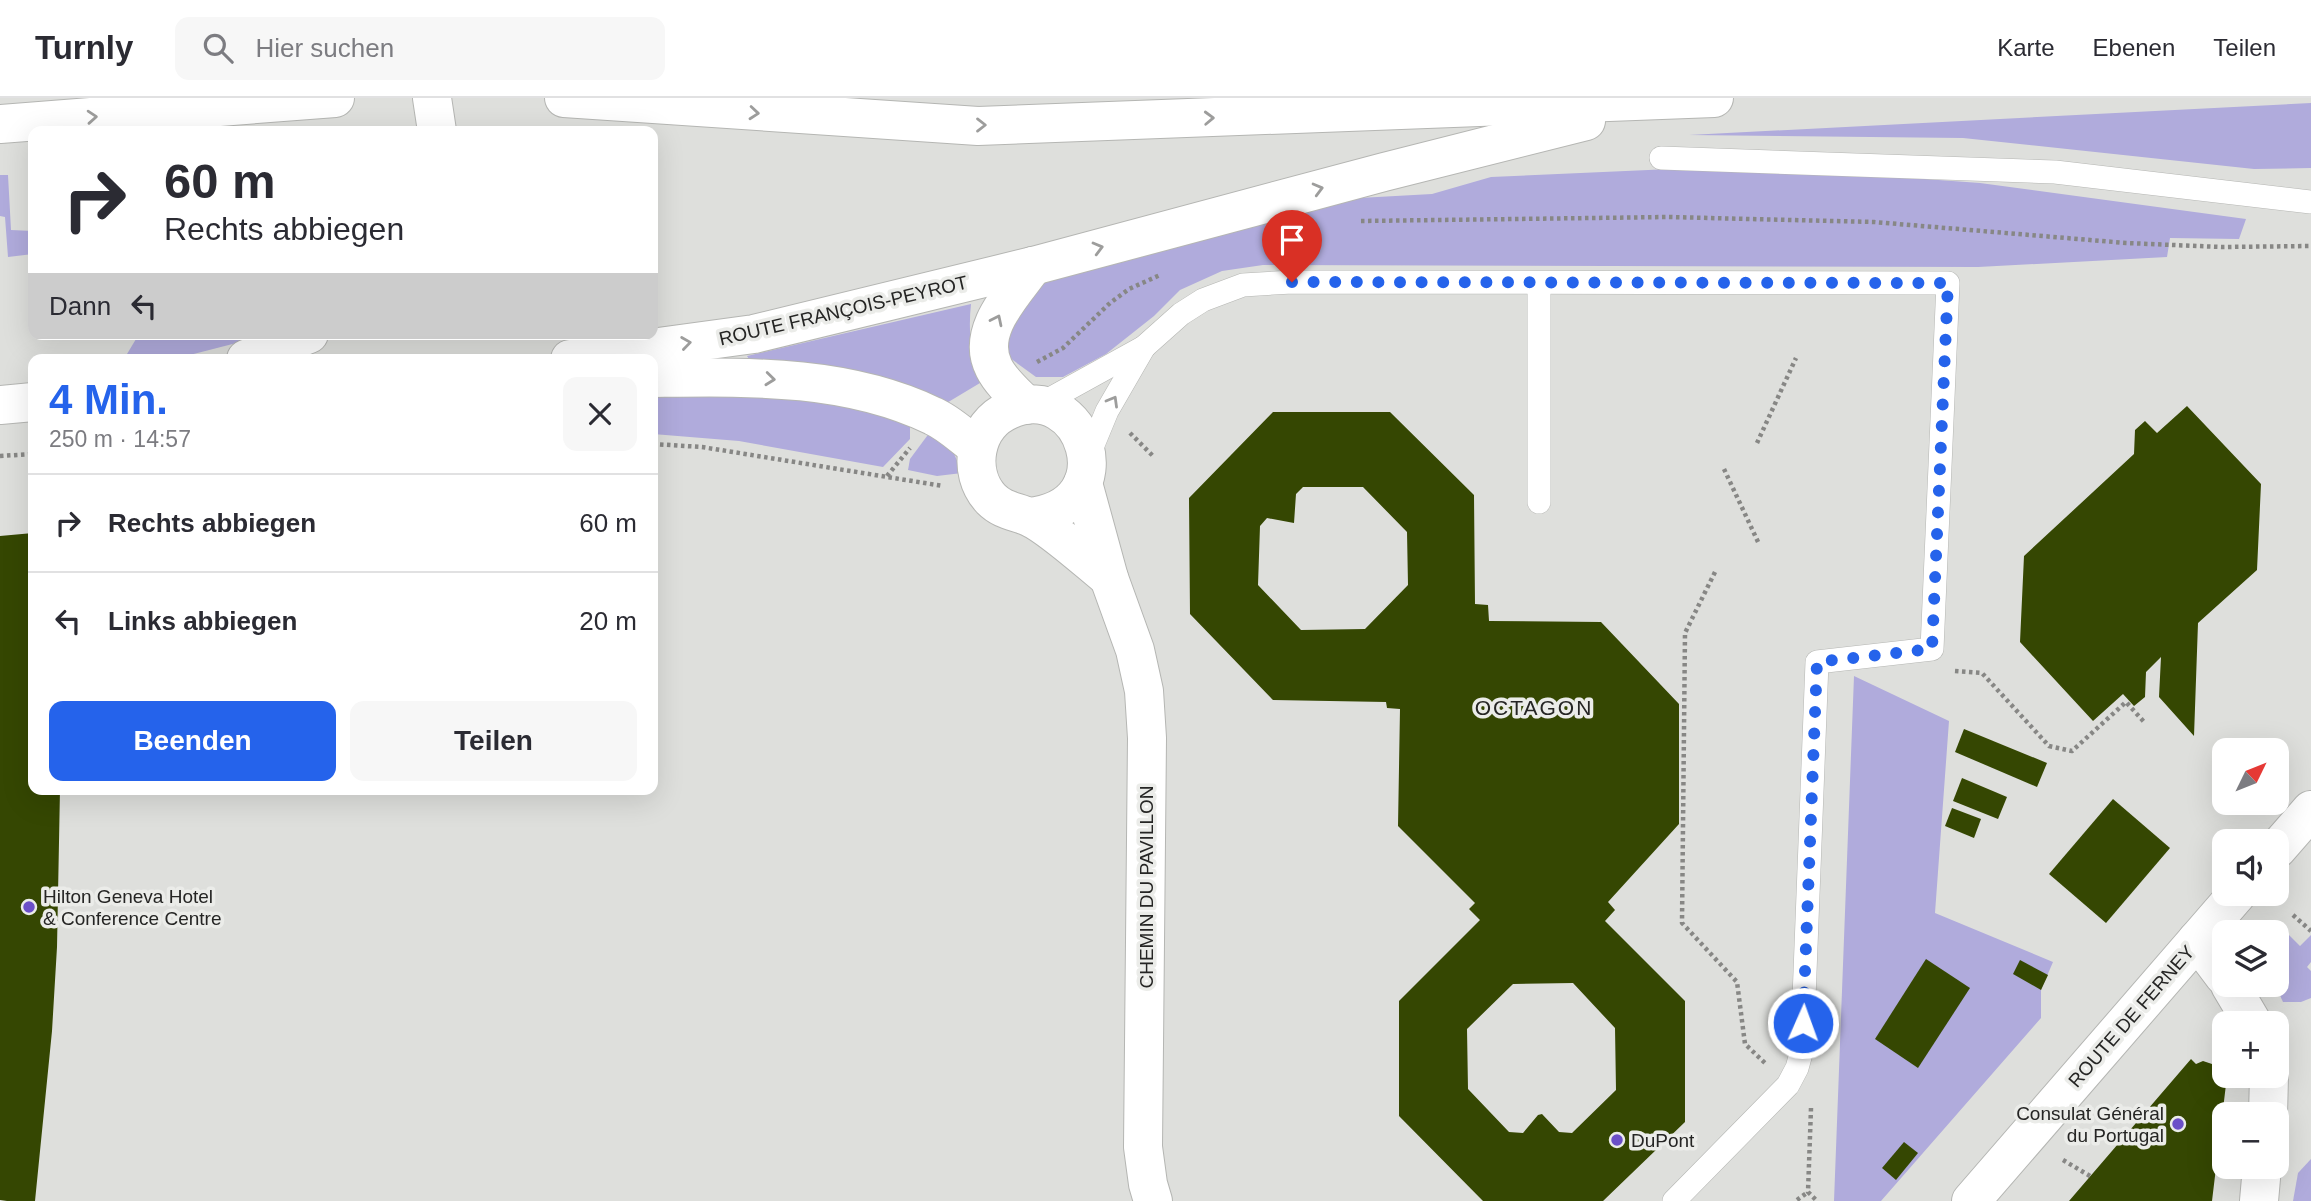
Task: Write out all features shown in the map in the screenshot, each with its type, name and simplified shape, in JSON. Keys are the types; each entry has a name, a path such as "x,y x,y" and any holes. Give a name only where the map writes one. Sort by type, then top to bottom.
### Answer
{"main road":[{"path":"0,124 335,98"},
{"path":"432,98 436,126"},
{"path":"564,98 978,126 1714,98"},
{"name":"ROUTE FRANÇOIS-PEYROT","path":"607,354 754,334 1032,266 1370,175 1662,102"},
{"path":"1032,266 998,315 990,336 990,350 994,370 1033,405"},
{"path":"259,354 294,340"},
{"path":"658,378 762,377 836,386 886,396 937,417 977,447"},
{"path":"0,405 28,402"},
{"path":"1029,517 1062,509 1074,498 1086,470 1083,438 1073,422 1057,411 1033,405 1009,409 995,418 984,431 977,447 977,474 982,486 1001,508 1029,517 1110,578"},
{"name":"CHEMIN DU PAVILLON","path":"1086,470 1110,578 1135,650 1144,691 1147,752 1143,1147 1153,1201"},
{"path":"2289,835 2311,810"},
{"name":"ROUTE DE FERNEY","path":"1977,1199 2227,906"},
{"path":"2197,940 2212,960"},
{"path":"2259,1201 2261,1179"}],"lane":[{"path":"1661,158 2055,172 2311,202"},
{"path":"1033,405 1144,347 1181,314 1203,300 1243,285 1282,282 1948,283 1932,649 1817,662 1802,1050 1797,1069 1788,1084 1674,1201"},
{"path":"1539,283 1539,502"},
{"path":"1086,470 1107,411 1144,347"}],"path":[{"path":"1354,221 1668,217 1874,222 2163,245 2311,246"},
{"path":"1063,348 1119,296 1169,272"},
{"path":"1757,443 1796,358"},
{"path":"1132,435 1154,457"},
{"path":"658,444 702,447 965,490 982,486"},
{"path":"0,456 28,454"},
{"path":"1724,470 1759,544"},
{"path":"1715,572 1685,633 1682,923 1737,982 1745,1044 1774,1072"},
{"path":"1932,649 1936,669 1982,673 2049,746 2071,751 2126,702 2146,723"},
{"path":"2293,915 2311,931"},
{"path":"1805,1101 1811,1108 1808,1192 1817,1201"},
{"path":"2063,1160 2090,1175"},
{"path":"1797,1200 1808,1192"}],"shaded area":[{"path":"2311,103 2311,168 2254,169 1963,138 1689,135"},
{"path":"1716,167 1980,183 2246,219 2239,239 2170,238 2167,257 1978,267 1263,265 1222,271 1180,290 1154,316 1106,354 1063,377 1036,377 1010,358 1005,333 1034,291 1074,262 1341,199 1432,194 1491,177"},
{"path":"0,175 8,175 11,230 28,231 28,255 8,257 5,217 0,216"},
{"path":"971,304 971,344 980,383 940,407 754,367 747,356"},
{"path":"135,340 248,340 194,354 127,354"},
{"path":"727,390 843,396 910,416 910,439 883,467 739,441 658,434 658,397"},
{"path":"930,432 953,451 962,473 937,476 908,470 910,459"},
{"path":"1854,676 1949,721 1935,913 2053,962 2041,990 2041,1018 1881,1201 1834,1201"},
{"path":"2289,935 2300,946 2311,935 2311,962 2307,967 2311,971 2311,998 2301,1002 2283,1002 2281,997 2289,997"},
{"path":"2311,1159 2311,1201 2293,1201 2298,1173"}],"building":[{"path":"2187,406 2261,484 2257,570 2198,623 2194,736 2159,697 2161,657 2146,672 2145,697 2134,706 2123,694 2093,721 2020,642 2024,556 2134,454 2135,430 2145,421 2157,433"},
{"path":"1273,412 1390,412 1474,495 1475,604 1488,605 1489,621 1601,622 1679,704 1679,824 1608,902 1615,910 1605,921 1685,1001 1685,1122 1603,1201 1483,1201 1399,1116 1399,1001 1480,920 1469,909 1475,903 1398,826 1400,709 1387,708 1386,702 1273,700 1190,614 1189,498","holes":["1303,487 1363,487 1407,532 1408,585 1365,629 1301,630 1258,585 1260,526 1267,518 1294,523 1296,494","1573,983 1615,1028 1616,1090 1572,1133 1559,1132 1542,1114 1538,1115 1523,1133 1509,1132 1468,1089 1467,1029 1513,984"]},
{"name":"Hilton Geneva Hotel & Conference Centre","path":"28,533 28,795 60,795 57,947 52,1031 35,1201 0,1200 0,536"},
{"path":"1964,729 2047,763 2037,787 1955,752"},
{"path":"1962,778 2007,797 1998,819 1953,801"},
{"path":"2113,799 2170,848 2106,923 2049,874"},
{"path":"1952,808 1981,819 1974,838 1945,826"},
{"path":"1926,959 1970,988 1918,1068 1875,1039"},
{"path":"2020,960 2048,975 2041,990 2013,974"},
{"name":"Consulat Général du Portugal","path":"2191,1059 2196,1064 2203,1061 2212,1064 2212,1088 2226,1088 2224,1102 2212,1102 2212,1179 2215,1179 2212,1201 2069,1201"},
{"path":"1904,1142 1918,1153 1896,1180 1882,1168"}],"place":[{"name":"Hilton Geneva Hotel & Conference Centre","path":"29,907"},
{"name":"Consulat Général du Portugal","path":"2178,1124"},
{"name":"DuPont","path":"1617,1140"}],"district":[{"name":"OCTAGON","path":"1534,708"}],"route":[{"path":"1292,282 1948,283 1932,649 1817,662 1803,1023"}]}
